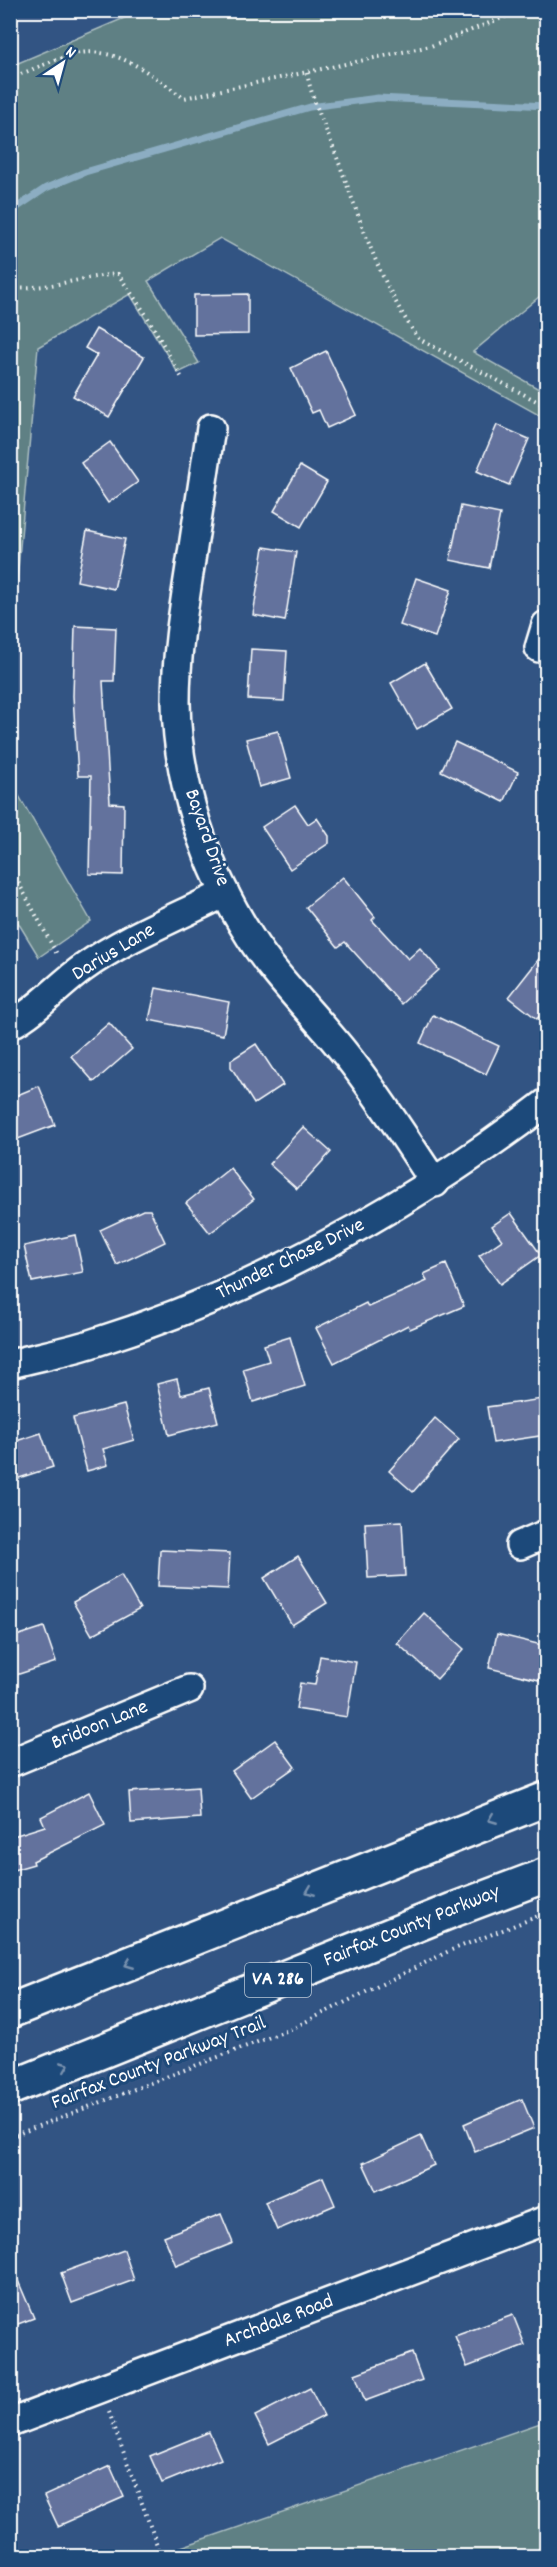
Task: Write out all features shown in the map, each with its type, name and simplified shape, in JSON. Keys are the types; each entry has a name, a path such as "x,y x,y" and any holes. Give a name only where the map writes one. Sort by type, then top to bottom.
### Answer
{"highway":[{"path":"10,2011 546,1799"},
{"name":"Fairfax County Parkway","path":"10,2088 442,1914 546,1875"}],"street":[{"name":"Bayard Drive","path":"211,428 178,645 176,703 188,792 203,843 225,893 250,938 285,984 347,1055 435,1183"},
{"name":"Darius Lane","path":"10,1025 107,952 225,893"},
{"name":"Thunder Chase Drive","path":"10,1364 90,1344 193,1306 280,1269 380,1216 435,1183 494,1143 546,1103"},
{"path":"520,1545 546,1534"},
{"name":"Bridoon Lane","path":"10,1763 189,1689"},
{"name":"Archdale Road","path":"10,2423 546,2220"}],"path":[{"path":"10,78 81,53 110,55 146,71 184,98 431,46 528,10"},
{"path":"307,73 321,118 382,277 406,322 419,339 546,406"},
{"path":"10,287 54,286 118,274 147,316 182,378"},
{"path":"10,867 70,979"},
{"name":"Fairfax County Parkway Trail","path":"10,2137 291,2029 449,1951 546,1913"},
{"path":"101,2389 160,2556"}],"green space":[{"path":"143,10 546,11 546,291 473,352 546,393 546,419 220,238 148,281 199,363 178,373 130,294 38,347 11,647 11,66"},
{"path":"11,782 91,921 39,957 11,911"},
{"path":"546,2421 546,2556 155,2556"}],"building":[{"path":"248,294 248,334 194,335 194,295"},
{"path":"96,329 144,357 109,417 73,396 97,355 85,348"},
{"path":"326,351 356,415 327,428 319,410 312,413 291,368"},
{"path":"497,425 529,439 509,485 477,471"},
{"path":"110,442 138,482 108,503 81,463"},
{"path":"300,466 327,482 301,527 274,511"},
{"path":"461,506 500,514 489,568 450,560"},
{"path":"87,531 125,539 114,589 77,581"},
{"path":"264,547 296,552 285,621 253,615"},
{"path":"416,578 451,590 435,637 400,625"},
{"path":"75,626 116,628 114,681 103,681 110,803 124,804 123,875 89,874 91,776 78,776 73,696"},
{"path":"251,649 287,651 284,701 248,699"},
{"path":"425,663 452,709 417,729 391,683"},
{"path":"278,731 291,778 259,787 246,739"},
{"path":"455,742 518,772 504,802 441,771"},
{"path":"295,805 308,824 317,818 329,836 329,843 290,869 262,827"},
{"path":"343,877 375,917 372,920 408,959 420,948 439,970 401,1004 345,942 338,947 306,907"},
{"path":"546,950 546,1008 537,1019 509,997"},
{"path":"156,988 229,1002 223,1035 149,1020"},
{"path":"433,1015 499,1046 486,1074 420,1043"},
{"path":"109,1023 132,1049 94,1082 71,1056"},
{"path":"256,1044 283,1085 254,1104 231,1067 231,1060"},
{"path":"39,1086 55,1125 10,1142 10,1098"},
{"path":"303,1127 331,1152 297,1189 269,1164"},
{"path":"230,1168 254,1199 210,1233 186,1203"},
{"path":"143,1210 150,1210 165,1242 117,1265 100,1230"},
{"path":"511,1213 541,1255 500,1284 479,1256 502,1240 492,1226"},
{"path":"75,1235 83,1272 32,1282 24,1246"},
{"path":"446,1264 464,1306 410,1329 408,1325 334,1363 316,1328 366,1303 368,1307 427,1281 424,1274"},
{"path":"290,1337 305,1386 253,1402 243,1369 269,1361 264,1345"},
{"path":"177,1379 181,1395 209,1388 218,1422 169,1435 157,1384"},
{"path":"542,1399 546,1435 493,1443 487,1407"},
{"path":"124,1405 134,1440 103,1449 108,1465 87,1471 73,1418"},
{"path":"435,1418 459,1439 413,1492 389,1471"},
{"path":"41,1433 53,1467 10,1481 10,1443"},
{"path":"402,1521 405,1576 368,1578 365,1523"},
{"path":"160,1550 230,1553 228,1589 158,1586"},
{"path":"298,1556 327,1603 292,1625 264,1578"},
{"path":"121,1575 140,1609 92,1635 73,1602"},
{"path":"424,1613 464,1649 437,1679 397,1643"},
{"path":"44,1627 56,1662 10,1677 10,1638"},
{"path":"497,1634 546,1646 539,1680 489,1668"},
{"path":"320,1656 356,1662 347,1717 296,1709 300,1683 315,1685"},
{"path":"275,1740 295,1767 251,1798 232,1771"},
{"path":"198,1787 200,1818 131,1823 129,1792"},
{"path":"89,1792 105,1825 33,1861 34,1864 10,1871 10,1837 45,1826 41,1817"},
{"path":"522,2099 534,2128 475,2152 464,2124"},
{"path":"421,2136 434,2165 376,2191 363,2163"},
{"path":"323,2177 335,2205 277,2230 265,2202"},
{"path":"221,2214 233,2243 176,2266 164,2236"},
{"path":"124,2250 134,2280 72,2303 61,2273"},
{"path":"10,2262 34,2318 10,2327"},
{"path":"513,2315 525,2345 467,2367 455,2336"},
{"path":"412,2353 422,2380 365,2401 355,2374"},
{"path":"310,2388 324,2416 269,2444 255,2416"},
{"path":"209,2432 221,2459 162,2483 150,2456"},
{"path":"110,2466 124,2497 58,2526 44,2496"}],"waterway":[{"path":"10,212 46,188 85,172 310,107 378,98 546,106"}]}
